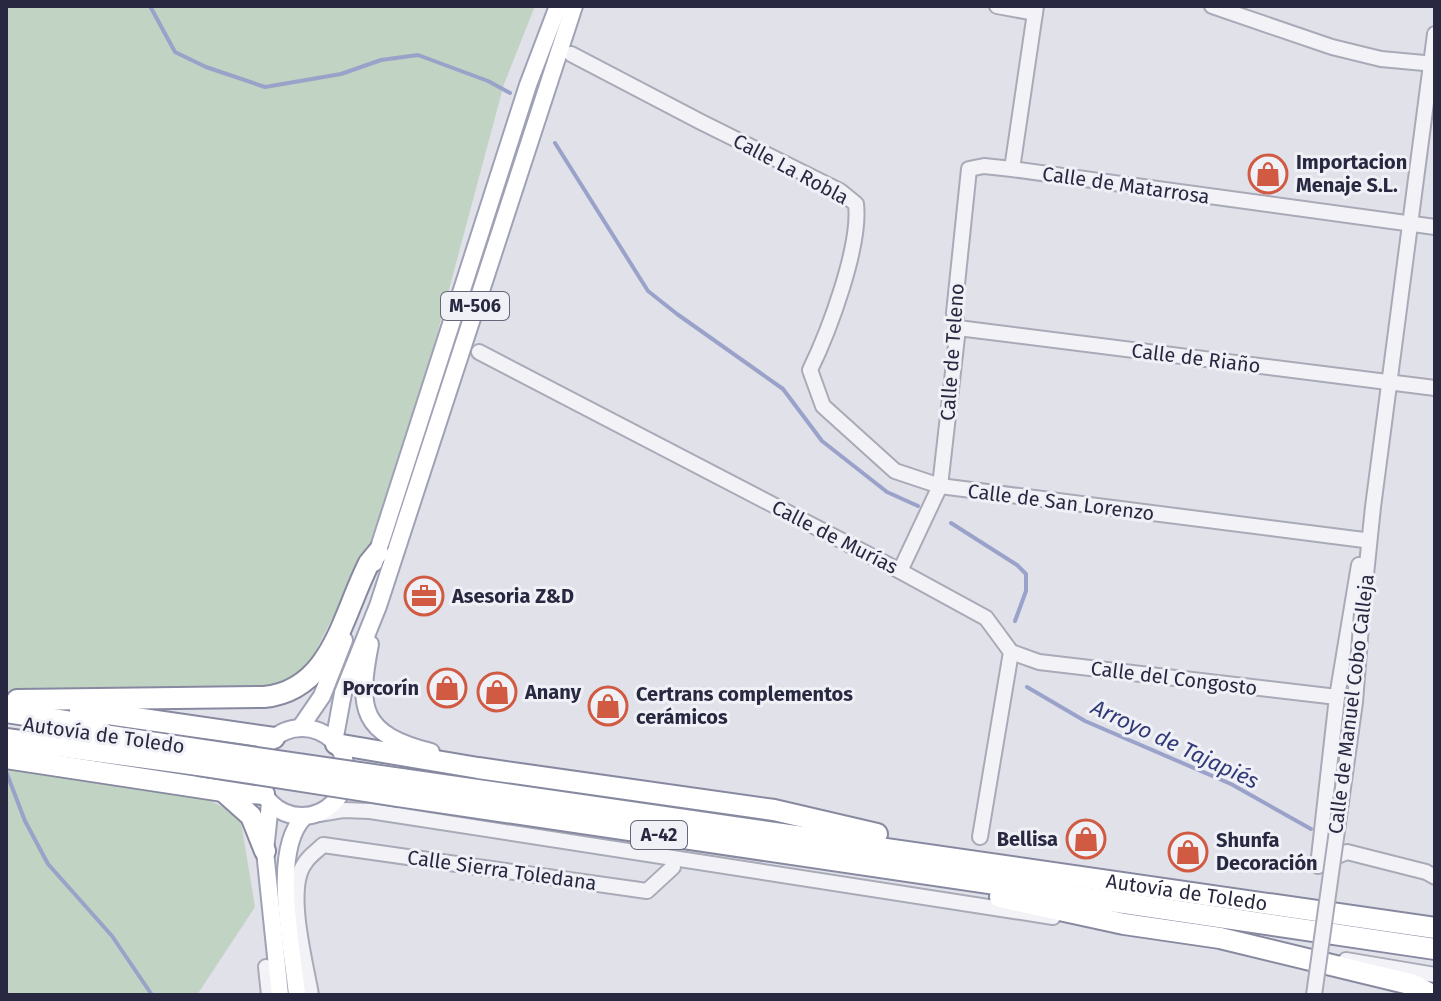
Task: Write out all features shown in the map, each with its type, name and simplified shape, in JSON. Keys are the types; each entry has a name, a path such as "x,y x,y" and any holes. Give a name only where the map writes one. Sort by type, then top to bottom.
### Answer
{"highway":[{"path":"10,704 264,697 290,692 318,671 334,643 364,573 378,552"},
{"path":"10,704 274,738"},
{"path":"10,704 202,752"},
{"name":"Autovía de Toledo","path":"6,721 202,752"},
{"name":"A-42","path":"6,739 202,752 399,782 920,874 1435,949"},
{"path":"335,743 478,768 774,810 884,836 938,855"},
{"path":"6,758 267,798"},
{"name":"A-42","path":"399,782 581,803 938,855"},
{"path":"223,791 251,816 265,851"},
{"name":"Autovía de Toledo","path":"938,855 1435,928"},
{"path":"920,874 972,891 1124,924 1220,938 1414,985 1432,995"}],"main road":[{"name":"M-506","path":"300,728 322,696 388,525 523,99 558,6"},
{"name":"M-506","path":"297,995 293,907 286,880 287,848 291,836 311,816 331,807 345,783 347,770 335,743 343,693 378,606 574,6"},
{"path":"378,606 363,680 363,697 375,727 407,746 478,768"},
{"path":"311,816 285,814 267,798 259,780 259,765 264,750 274,738 286,731 300,728 319,731 335,743"},
{"path":"267,798 265,851 280,995"}],"street":[{"path":"997,6 1036,10 1012,169"},
{"path":"1212,6 1332,47 1381,59 1433,64"},
{"name":"Calle de Manuel Cobo Calleja","path":"1314,995 1355,702 1373,507 1435,34"},
{"name":"Calle La Robla","path":"571,54 840,191 856,204 858,217 839,296 827,336 810,370"},
{"name":"Calle de Teleno","path":"900,571 940,486 958,328 954,313 969,169 984,166 1012,169"},
{"name":"Calle de Matarrosa","path":"1012,169 1435,227"},
{"name":"Calle de Riaño","path":"958,328 1435,388"},
{"name":"Calle de Murías","path":"479,352 986,618 1011,652"},
{"name":"Calle de San Lorenzo","path":"810,370 823,406 895,471 940,486 1364,540"},
{"name":"Calle de Manuel Cobo Calleja","path":"1373,507 1364,540 1337,697 1318,866 1328,858 1347,852 1435,877"},
{"path":"980,837 1011,652"},
{"name":"Calle del Congosto","path":"1011,652 1039,662 1337,697"},
{"path":"311,816 343,810 370,811 776,872 975,907 1124,924"},
{"name":"Calle Sierra Toledana","path":"293,907 303,864 323,845 647,891 673,867"},
{"path":"293,907 311,995"},
{"path":"1220,938 1435,975"},
{"path":"266,967 269,995"}],"green space":[{"path":"6,6 535,6 504,84 417,409 372,540 306,670 276,688 80,694 6,690"},
{"path":"6,766 209,800 240,816 255,907 197,995 6,995"}],"waterway":[{"name":"Arroyo de Tajapiés","path":"150,6 175,52 206,67 265,87 341,74 381,60 418,55 488,81 510,93"},
{"name":"Arroyo de Tajapiés","path":"555,143 648,291 783,389 822,441 887,492 918,506"},
{"name":"Arroyo de Tajapiés","path":"951,523 1026,574 1026,591 1015,621"},
{"name":"Arroyo de Tajapiés","path":"1027,687 1085,721 1231,784 1311,829"},
{"path":"7,774 25,821 48,864 112,936 152,995"}],"place":[{"name":"Importacion Menaje S.L.","path":"1268,174"},
{"name":"Asesoria Z&D","path":"424,596"},
{"name":"Porcorín","path":"447,688"},
{"name":"Anany","path":"497,692"},
{"name":"Certrans complementos cerámicos","path":"608,706"},
{"name":"Bellisa","path":"1086,839"},
{"name":"Shunfa Decoración","path":"1188,852"}]}
